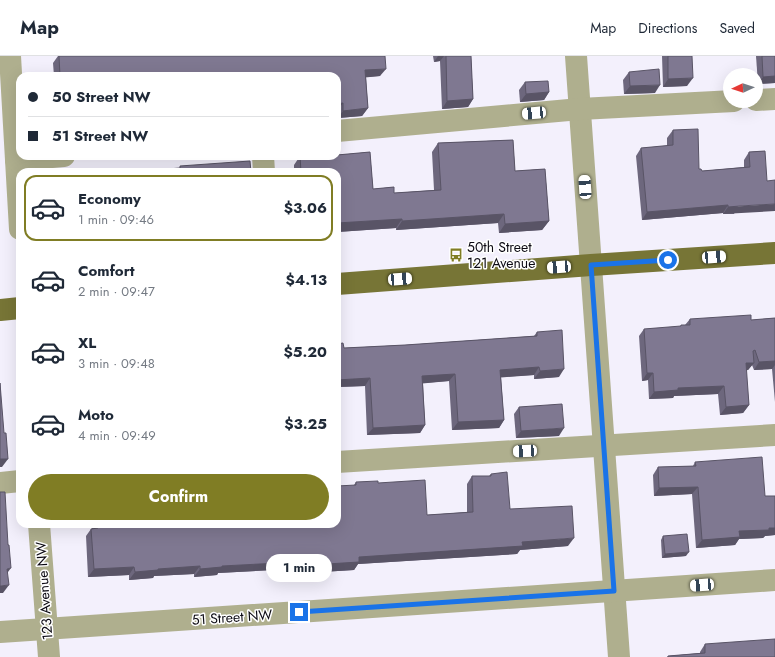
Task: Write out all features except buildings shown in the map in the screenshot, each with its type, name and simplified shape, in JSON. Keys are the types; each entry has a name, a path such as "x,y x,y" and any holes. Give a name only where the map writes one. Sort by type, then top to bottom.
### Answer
{"main road":[{"path":"341,284 775,253"},
{"path":"0,310 16,308"}],"street":[{"path":"10,56 16,168"},
{"path":"576,56 619,657"},
{"path":"763,100 775,99"},
{"path":"341,131 580,109 723,102"},
{"path":"341,462 775,435"},
{"path":"0,483 16,481"},
{"name":"123 Avenue NW","path":"39,528 49,657"},
{"name":"51 Street NW","path":"0,632 775,580"}],"place":[{"name":"50th Street 121 Avenue","path":"456,255"}],"route":[{"path":"299,612 614,591 591,265 668,260"}]}
